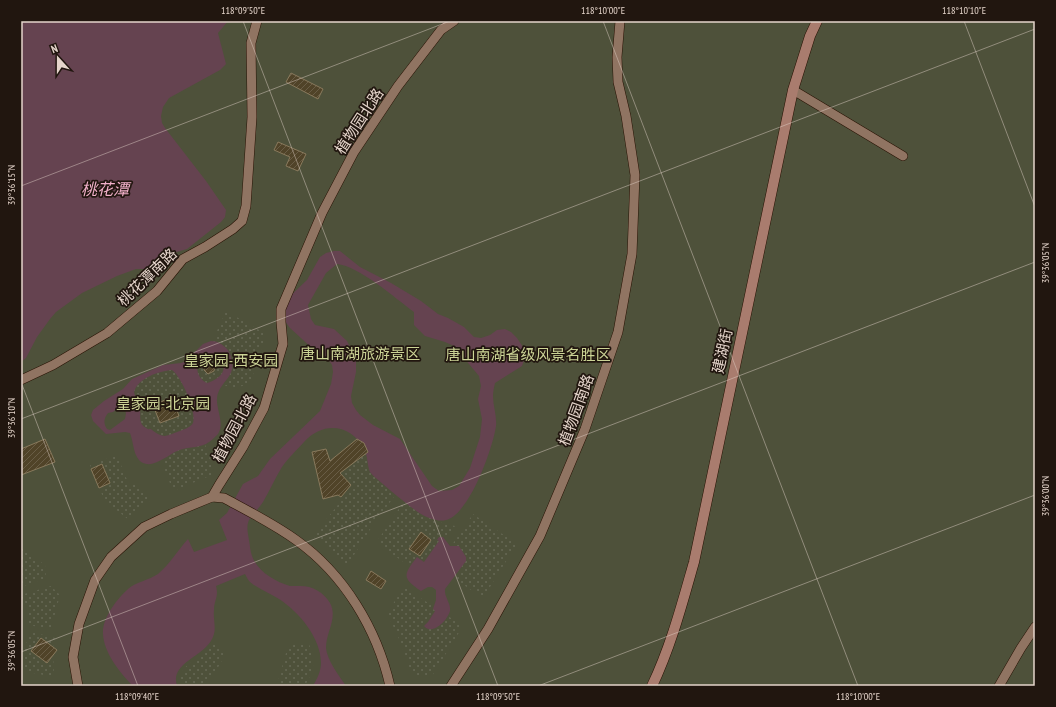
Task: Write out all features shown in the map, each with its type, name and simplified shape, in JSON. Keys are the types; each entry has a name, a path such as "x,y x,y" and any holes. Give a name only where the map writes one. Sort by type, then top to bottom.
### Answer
{"street":[{"name":"桃花潭南路","path":"21,380 54,365 108,333 157,291 183,259 216,240 242,221 246,206 252,117 251,42 257,21"},
{"name":"植物园北路","path":"212,497 243,447 264,408 283,344 281,322 282,309 322,213 354,152 398,86 441,30 454,21"},
{"name":"植物园南路","path":"451,686 488,629 540,536 585,429 618,332 632,254 635,175 626,116 618,82 617,57 620,21"},
{"name":"建湖街","path":"652,686 662,664 678,620 694,562 793,90 810,36 818,21"},
{"path":"793,90 903,156"},
{"path":"78,686 73,657 79,624 95,580 111,557 144,527 212,497 224,498 298,541 341,582 364,616 380,653 390,686"},
{"path":"999,686 1035,627"}],"green space":[{"name":"唐山南湖旅游景区","path":"21,21 1035,21 1035,686 21,686"},
{"name":"皇家园-西安园","path":"226,311 266,334 250,384 234,388 223,385 196,382 196,361 210,343"},
{"name":"皇家园-北京园","path":"163,368 175,368 191,387 201,433 213,467 212,475 173,491 157,450 144,434 130,386"},
{"path":"365,451 377,480 396,494 371,528 347,566 313,536 351,486 340,473"},
{"path":"117,455 129,485 133,484 144,490 152,499 139,509 129,520 110,505 103,497 90,465"},
{"path":"406,498 433,519 455,526 421,574 376,543"},
{"path":"473,514 517,544 483,598 437,567"},
{"path":"23,545 30,554 45,565 46,578 21,587 21,546"},
{"path":"51,586 60,595 51,629 28,625 28,609 21,595"},
{"path":"404,587 463,626 432,676 412,675 400,641 387,613"},
{"path":"32,632 55,638 53,647 54,677 23,671 24,651"},
{"path":"215,641 224,655 223,659 210,678 207,686 181,686 181,679 184,669 206,652"},
{"path":"309,644 313,656 312,670 305,686 277,685 288,646"}],"water":[{"name":"桃花潭","path":"21,21 228,21 218,33 226,64 220,70 169,98 163,107 161,116 162,123 165,128 206,181 226,210 225,217 221,222 187,249 173,253 161,263 158,268 136,269 117,276 82,293 56,312 37,337 26,358 21,362"},
{"path":"340,251 360,267 421,301 438,314 464,327 474,337 481,338 490,335 497,330 505,329 517,338 523,347 524,360 522,366 495,383 493,396 496,426 485,464 471,494 455,515 446,520 433,519 417,511 370,472 364,449 352,434 336,428 328,428 312,435 287,460 277,475 263,502 249,520 248,532 250,550 254,561 262,571 273,579 290,586 305,586 313,588 321,593 330,603 333,614 326,642 326,648 334,668 346,686 313,686 320,672 321,663 317,644 308,626 287,604 253,584 249,581 245,574 216,586 217,593 214,607 214,634 205,648 179,671 176,678 177,686 133,686 114,662 106,648 104,641 103,628 111,609 128,589 158,574 170,562 188,539 194,552 227,540 219,520 227,513 243,484 258,476 270,459 320,411 331,384 333,372 332,365 328,359 313,349 290,328 284,320 283,307 288,298 307,280 320,257 326,253","holes":["337,264 346,266 366,276 414,312 414,325 425,336 454,346 479,376 481,386 478,399 482,419 480,437 470,468 459,486 452,490 439,491 432,486 400,439 373,425 360,415 352,403 351,396 356,372 356,362 347,341 334,329 315,325 311,319 308,305 326,273"]},
{"path":"211,341 222,344 229,352 232,364 230,374 218,392 217,402 221,426 220,430 218,434 209,442 203,445 180,450 152,464 147,464 143,463 137,458 130,433 125,432 106,434 93,421 91,415 93,410 123,389 132,379 163,365 186,361 203,344","holes":["208,354 218,357 224,364 224,368 219,377 207,383 200,377 197,368 203,356","172,370 180,379 193,411 194,418 192,425 188,428 164,436 143,426 140,420 140,407 134,392 136,387 144,379","119,407 123,407 126,413 125,419 110,430 107,429 104,421 108,413 113,412"]},
{"path":"439,537 443,537 450,546 459,546 466,557 466,561 445,589 450,605 450,611 446,619 439,626 427,629 424,626 435,611 433,609 436,600 436,590 432,587 428,587 421,591 410,583 407,572 417,557 424,562 439,541 437,540"}],"building":[{"path":"291,73 323,89 318,99 286,82"},
{"path":"278,142 306,154 298,171 286,166 290,157 274,150"},
{"path":"210,362 215,366 214,371 208,374 204,370 205,364"},
{"path":"172,397 179,416 160,423 153,405"},
{"path":"45,439 55,462 21,475 21,449"},
{"path":"357,439 364,443 368,452 340,473 351,485 341,497 338,495 323,499 312,452 326,449 330,461"},
{"path":"102,464 110,483 99,488 91,469"},
{"path":"421,532 431,540 420,556 409,549"},
{"path":"371,571 386,581 381,589 366,580"},
{"path":"41,638 57,650 47,663 31,651"}],"park label":[{"name":"唐山南湖省级风景名胜区","path":"528,354"}]}
